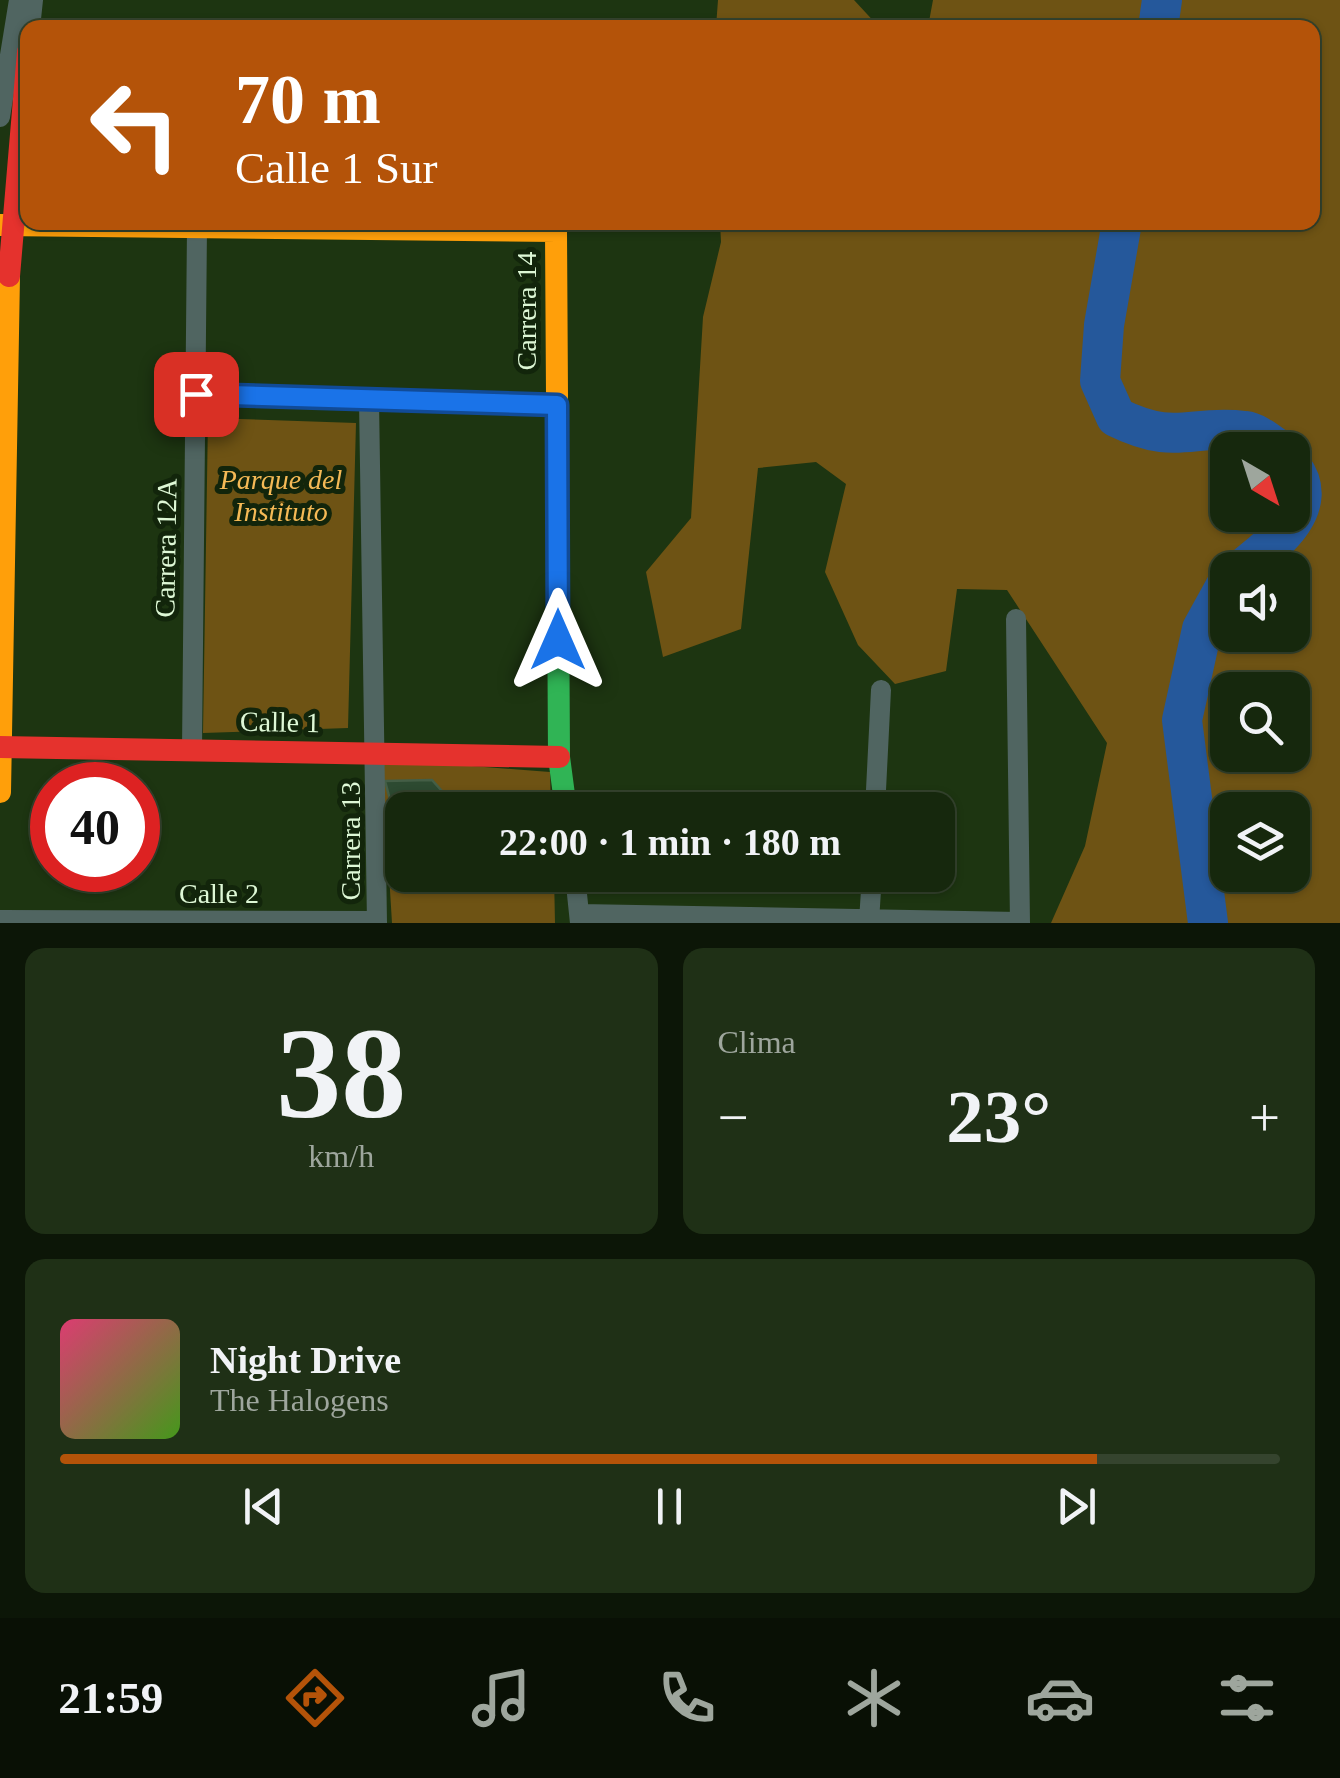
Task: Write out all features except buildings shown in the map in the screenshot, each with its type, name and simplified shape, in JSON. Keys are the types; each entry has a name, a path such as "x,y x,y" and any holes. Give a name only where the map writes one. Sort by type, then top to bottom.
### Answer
{"street":[{"path":"0,117 19,0"},
{"path":"0,792 5,224 20,112"},
{"name":"Carrera 12A","path":"192,750 196,230"},
{"name":"Carrera 14","path":"466,230 556,231 559,757 564,792"},
{"path":"196,394 557,405"},
{"name":"Carrera 13","path":"369,400 377,922"},
{"path":"577,892 580,919 1020,923 1016,619"},
{"path":"876,792 881,690"},
{"name":"Calle 1","path":"1,747 559,757"},
{"path":"869,921 871,892"},
{"name":"Calle 2","path":"0,920 377,922"}],"green space":[{"path":"718,0 854,0 873,20 717,20"},
{"path":"933,0 1340,0 1340,923 1051,923 1085,846 1107,743 1007,590 957,589 946,671 895,684 858,645 825,572 846,484 816,462 758,468 741,629 663,657 646,572 691,518 703,317 720,230 1320,230 1320,20 929,20"},
{"name":"Parque del Instituto","path":"208,418 356,423 348,728 203,733"},
{"path":"382,759 550,772 551,792 385,792 385,808"},
{"path":"390,892 554,892 555,923 392,923"}],"waterway":[{"path":"1159,20 1162,0"},
{"path":"1121,230 1104,325 1100,381 1116,417 1169,433 1249,432"},
{"path":"1262,552 1284,532"},
{"path":"1208,923 1182,720 1202,629 1210,615"}],"traffic: fast":[{"path":"557,396 559,757 564,792"}],"traffic: slow":[{"path":"0,225 20,225"},
{"path":"463,230 556,231 557,396"},
{"path":"0,792 9,276"}],"traffic: jam":[{"path":"9,276 20,146"},
{"path":"0,747 559,757"}],"route":[{"path":"196,394 557,405 558,640"}]}
